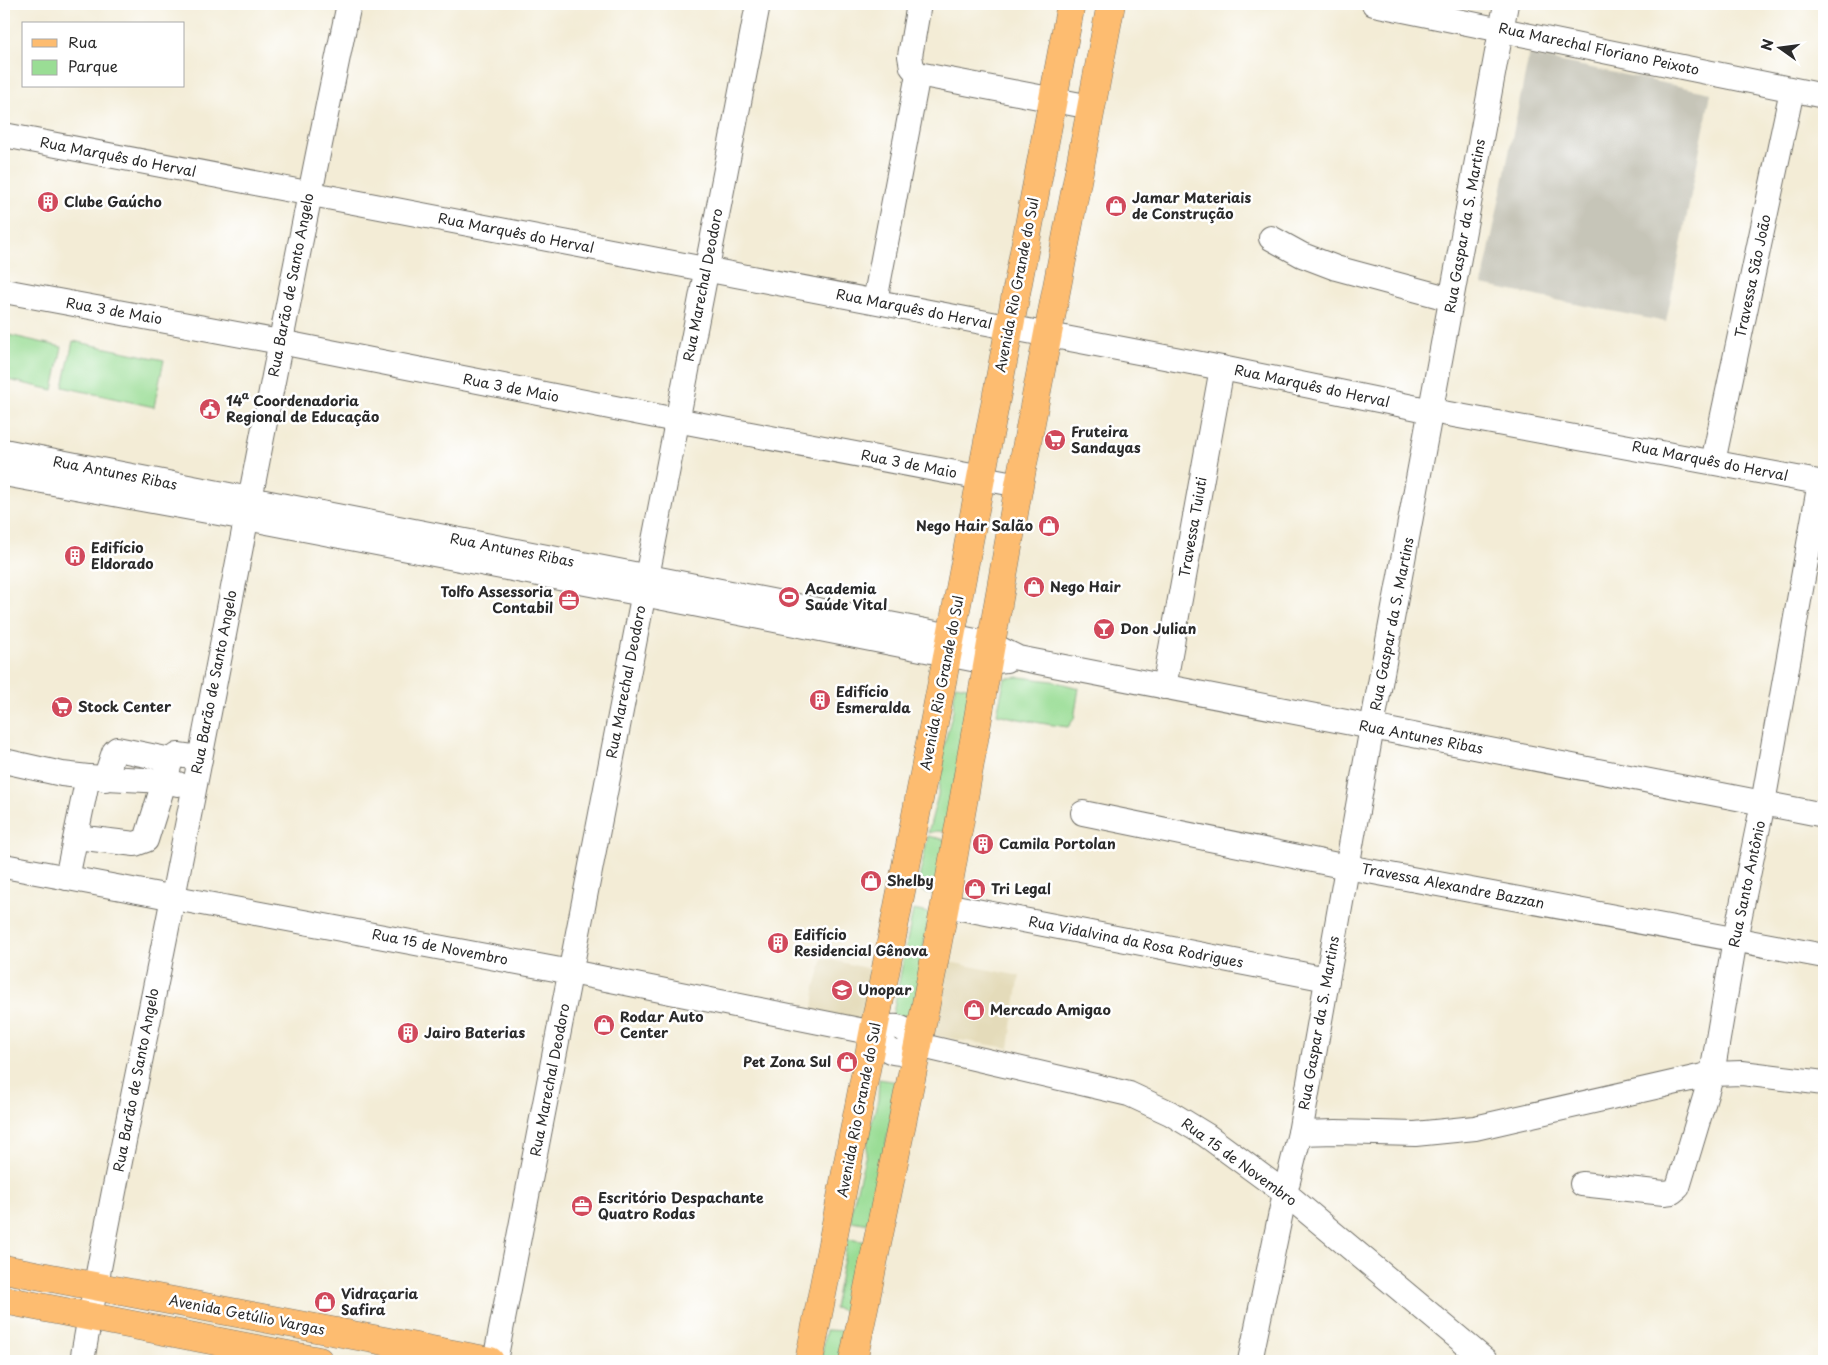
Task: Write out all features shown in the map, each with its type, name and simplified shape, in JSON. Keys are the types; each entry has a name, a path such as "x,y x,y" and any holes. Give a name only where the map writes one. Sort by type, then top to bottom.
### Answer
{"main road":[{"name":"Avenida Rio Grande do Sul","path":"809,1361 874,1034 1071,4"},
{"path":"853,1361 945,905 1019,485 1111,4"},
{"path":"913,831 957,838"},
{"path":"836,1229 878,1235"},
{"name":"Avenida Getúlio Vargas","path":"4,1269 214,1309 364,1349 490,1361"},
{"path":"4,1300 319,1361"},
{"path":"208,1340 214,1309"},
{"path":"818,1319 860,1326"}],"street":[{"name":"Rua Barão de Santo Angelo","path":"82,1361 95,1286 173,897 309,194 349,4"},
{"name":"Rua Marechal Deodoro","path":"495,1361 758,4"},
{"path":"919,4 910,56 912,67 918,74 1091,107"},
{"name":"Rua Marechal Floriano Peixoto","path":"1374,4 1824,96"},
{"name":"Rua Gaspar da S. Martins","path":"1250,1361 1285,1192 1300,1133 1326,979 1506,4"},
{"path":"875,301 918,74"},
{"name":"Travessa São João","path":"1713,462 1792,90"},
{"name":"Rua Marquês do Herval","path":"4,135 1048,334 1432,411 1822,483"},
{"path":"1271,238 1302,256 1336,268 1451,299"},
{"name":"Rua 3 de Maio","path":"4,291 280,342 1019,485"},
{"name":"Travessa Tuiuti","path":"1164,686 1222,368"},
{"name":"Rua Antunes Ribas","path":"4,451 248,508 1824,815"},
{"name":"Rua Antunes Ribas","path":"4,474 248,508"},
{"name":"Rua Santo Antônio","path":"1582,1184 1664,1193 1672,1192 1678,1187 1712,1074 1735,939 1763,803 1822,483"},
{"path":"4,852 69,872 76,837 97,778 117,749 167,771 194,788"},
{"path":"76,837 135,844 146,840 167,771 178,755 200,758"},
{"path":"4,761 62,774 97,778"},
{"name":"Travessa Alexandre Bazzan","path":"1083,813 1347,866 1824,956"},
{"name":"Rua 15 de Novembro","path":"4,866 69,872 173,897 571,972 874,1034 889,1027 900,1027 910,1033 918,1045 1129,1094 1170,1113 1206,1135 1285,1192 1486,1361"},
{"name":"Rua Vidalvina da Rosa Rodrigues","path":"945,905 1326,979"},
{"path":"1300,1133 1415,1134 1475,1128 1712,1074 1742,1073 1824,1083"}],"shaded area":[{"path":"1529,55 1711,93 1666,322 1482,285"},
{"name":"Unopar","path":"823,958 875,970 864,1021 813,1012 815,987"},
{"name":"Mercado Amigao","path":"944,961 1020,976 1009,1048 930,1035"}],"green space":[{"path":"4,334 62,347 53,390 4,379"},
{"path":"73,341 164,360 154,407 63,387"},
{"path":"1020,677 1052,681 1079,688 1074,719 1068,727 1032,722 997,714 1005,678"},
{"path":"955,685 973,688 947,832 937,831 928,833 938,795 943,749 953,711"},
{"path":"928,836 947,840 935,895 917,889"},
{"path":"913,910 929,913 912,1021 892,1018"},
{"path":"879,1079 898,1082 870,1224 851,1221 852,1208 878,1099"},
{"path":"848,1239 868,1242 850,1312 834,1308"},
{"path":"826,1330 846,1331 839,1361 821,1361"}],"place":[{"name":"Clube Gaúcho","path":"48,202"},
{"name":"Jamar Materiais de Construção","path":"1116,206"},
{"name":"14ª Coordenadoria Regional de Educação","path":"210,409"},
{"name":"Fruteira Sandayas","path":"1055,440"},
{"name":"Nego Hair Salão","path":"1049,526"},
{"name":"Edifício Eldorado","path":"75,556"},
{"name":"Nego Hair","path":"1034,587"},
{"name":"Academia Saúde Vital","path":"789,597"},
{"name":"Tolfo Assessoria Contabil","path":"569,600"},
{"name":"Don Julian","path":"1104,629"},
{"name":"Edifício Esmeralda","path":"820,700"},
{"name":"Stock Center","path":"62,707"},
{"name":"Camila Portolan","path":"983,844"},
{"name":"Shelby","path":"871,881"},
{"name":"Tri Legal","path":"975,889"},
{"name":"Edifício Residencial Gênova","path":"778,943"},
{"name":"Unopar","path":"842,990"},
{"name":"Mercado Amigao","path":"974,1010"},
{"name":"Rodar Auto Center","path":"604,1025"},
{"name":"Jairo Baterias","path":"408,1033"},
{"name":"Pet Zona Sul","path":"847,1062"},
{"name":"Escritório Despachante Quatro Rodas","path":"582,1206"},
{"name":"Vidraçaria Safira","path":"325,1302"}]}
